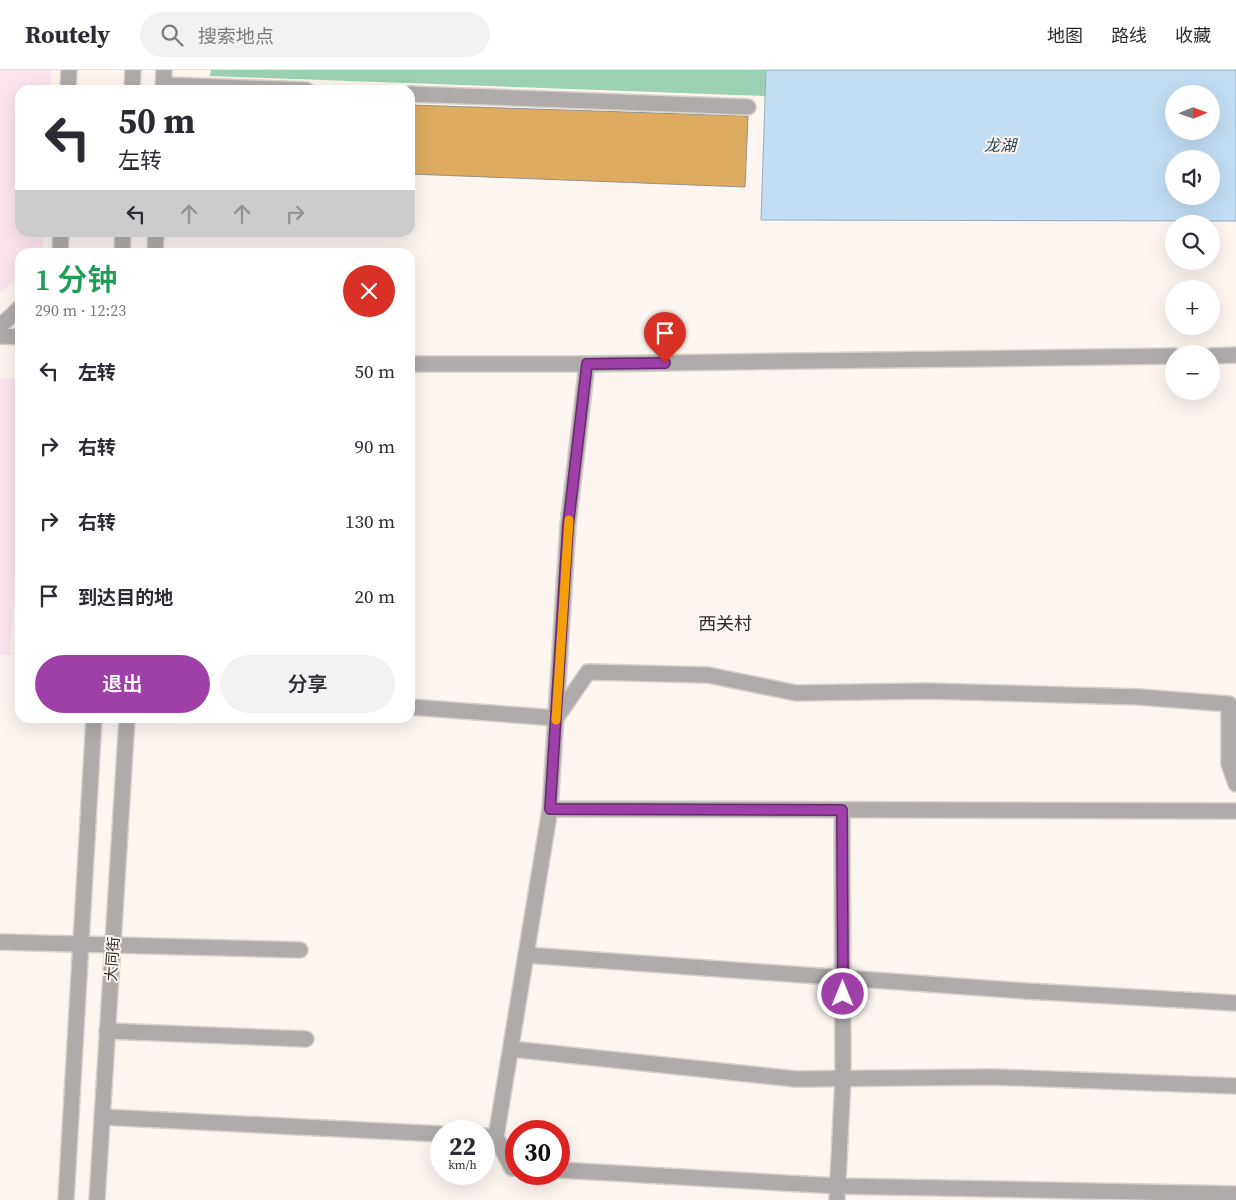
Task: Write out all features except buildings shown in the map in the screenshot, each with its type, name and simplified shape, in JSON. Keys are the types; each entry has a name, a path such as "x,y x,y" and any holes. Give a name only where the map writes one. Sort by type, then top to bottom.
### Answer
{"street":[{"path":"68,85 69,70"},
{"path":"132,85 133,70"},
{"path":"164,82 217,85"},
{"path":"415,94 748,107"},
{"path":"0,326 15,312"},
{"path":"0,336 15,337"},
{"path":"415,364 587,364 1165,356"},
{"path":"1220,356 1236,356"},
{"path":"494,1120 511,1049 550,809 568,526 587,364"},
{"path":"556,718 588,672 708,675 796,694 927,691 1140,697 1230,704 1229,764 1236,784"},
{"path":"415,707 556,718"},
{"path":"66,1200 94,723"},
{"name":"大同街","path":"97,1200 127,723"},
{"path":"550,809 1236,811"},
{"path":"837,1193 843,1078 842,810"},
{"path":"0,942 81,946 300,950"},
{"path":"526,955 843,978 1236,1003"},
{"path":"107,1032 306,1039"},
{"path":"511,1049 796,1079 993,1076 1236,1086"},
{"path":"102,1117 430,1133"},
{"path":"495,1144 505,1158"},
{"path":"570,1171 837,1193 1236,1194"}],"shaded area":[{"path":"0,70 51,70 51,85 15,85 15,237 44,237 43,248 15,248 15,280 0,293"},
{"path":"0,378 15,379 15,579 10,655 0,655"}],"green space":[{"path":"211,70 766,70 765,96 210,76"}],"water":[{"name":"龙湖","path":"766,70 1236,70 1236,221 1220,221 1220,215 1165,215 1165,221 761,220"}],"slow traffic":[{"path":"556,720 569,520"}],"district":[{"name":"西关村","path":"725,623"}],"route":[{"path":"665,363 587,364 568,526 550,809 842,810 843,994"}]}
